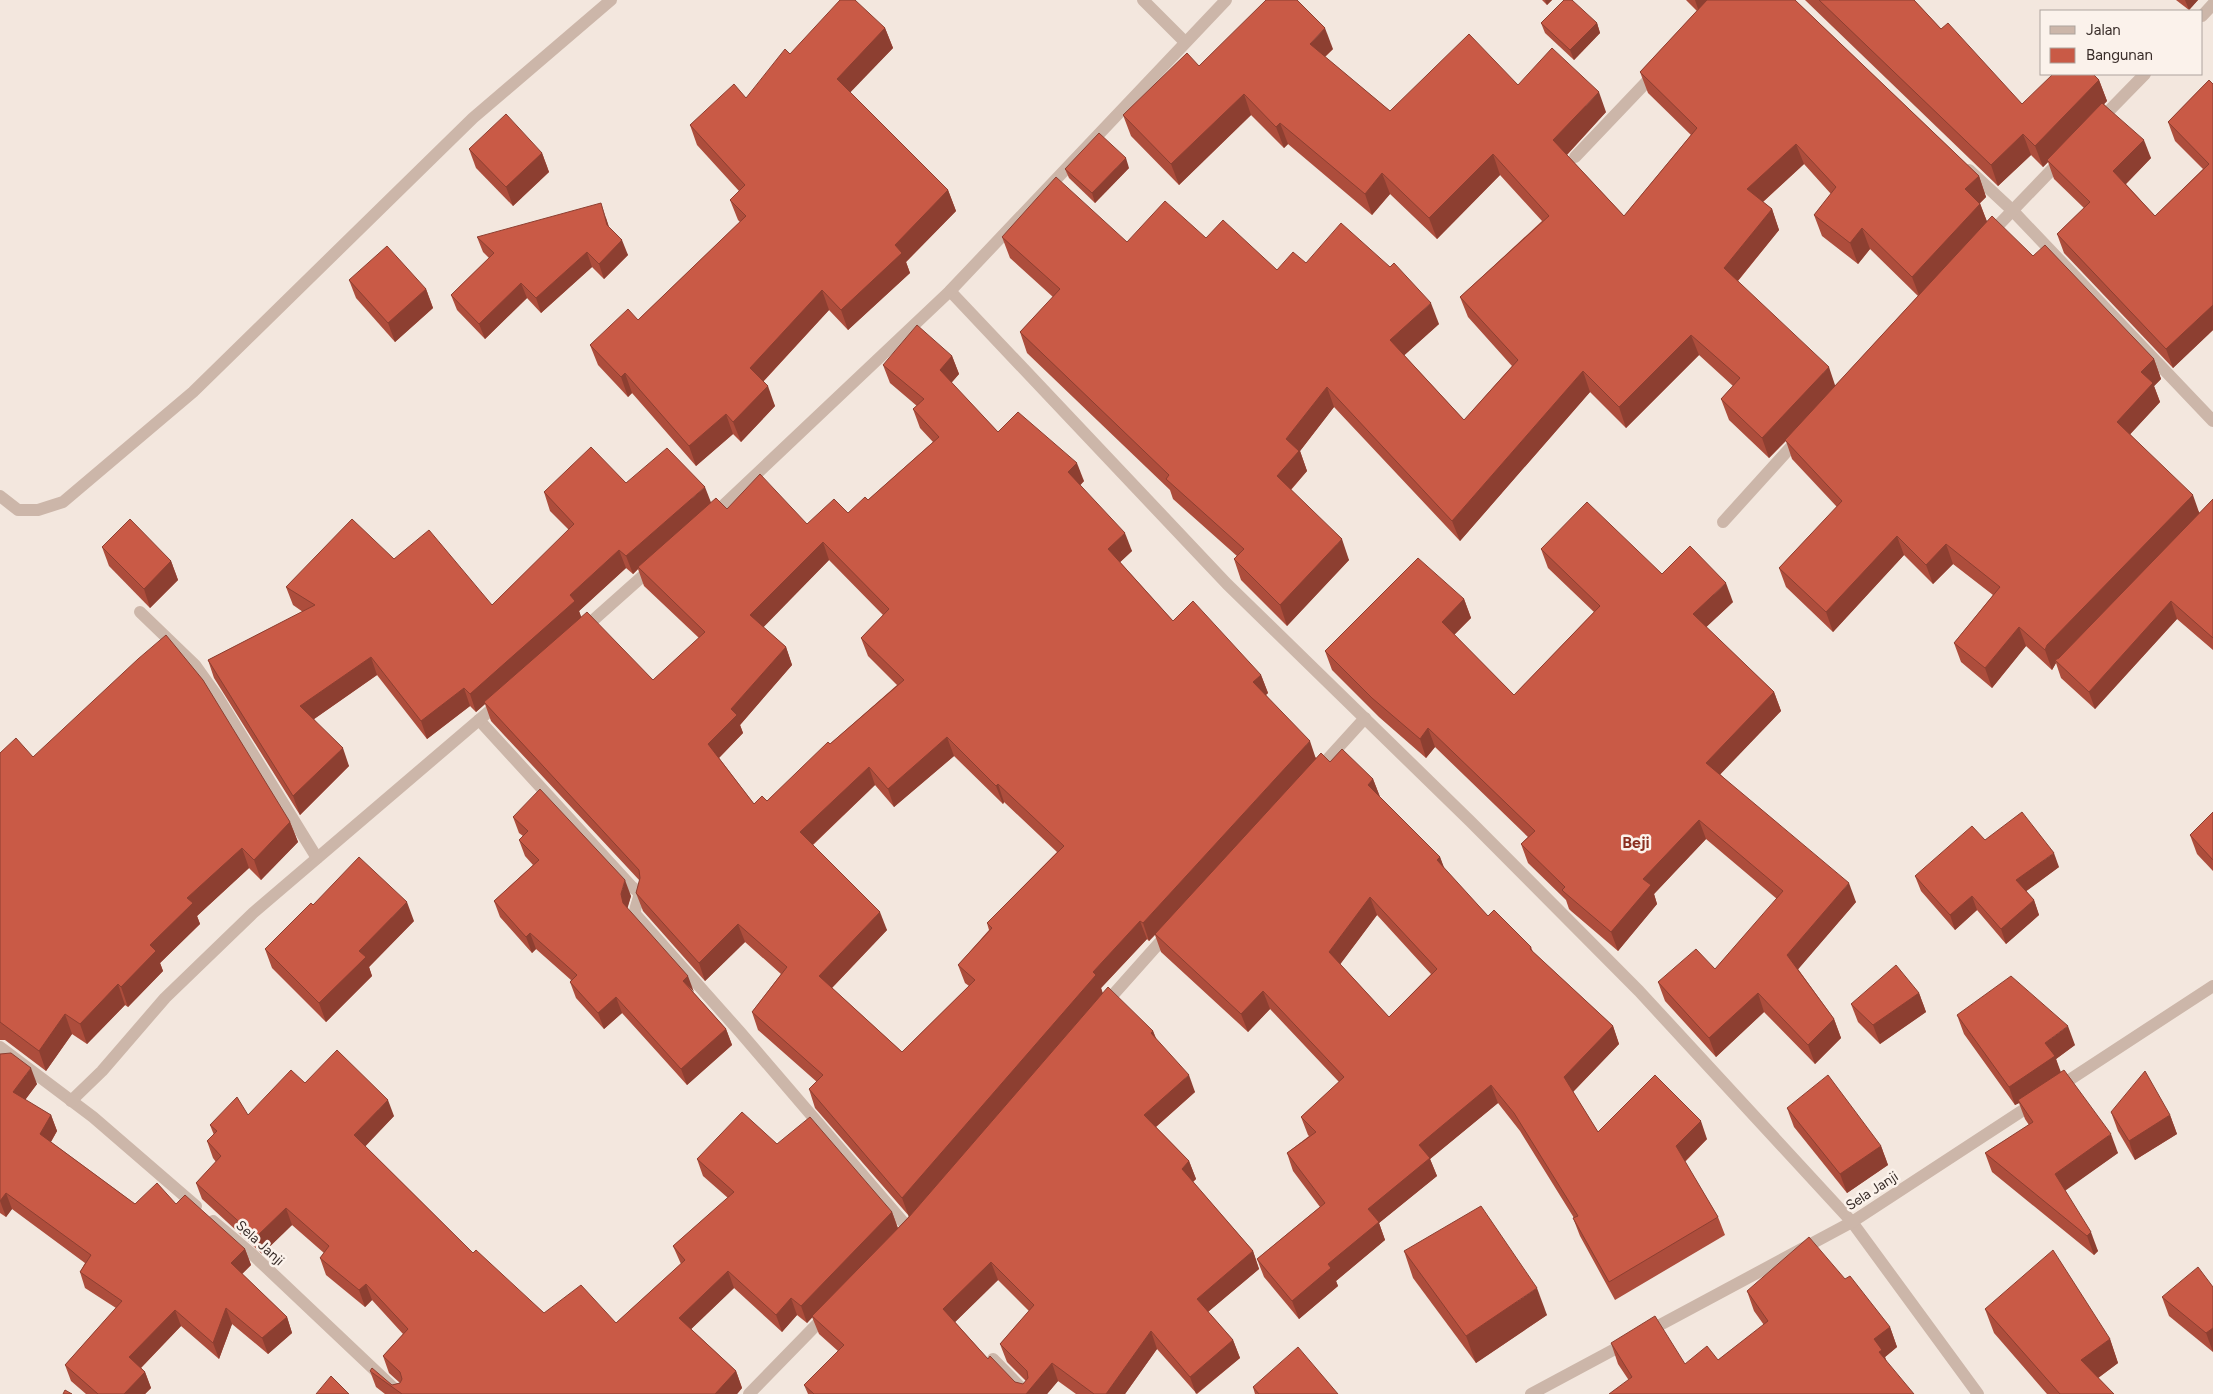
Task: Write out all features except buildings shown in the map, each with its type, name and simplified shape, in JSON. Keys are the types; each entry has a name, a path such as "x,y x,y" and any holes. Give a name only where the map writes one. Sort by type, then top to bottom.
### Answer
{"street":[{"path":"0,496 18,510 38,510 63,502 192,392 473,118 611,0"},
{"path":"1142,0 1185,42"},
{"path":"699,527 750,482 950,291 1226,0"},
{"path":"2203,15 2213,4"},
{"path":"1575,156 1664,64"},
{"path":"2092,128 2144,75"},
{"path":"1979,246 2072,149"},
{"path":"1961,162 2012,210 2213,421"},
{"path":"950,291 1227,584 1470,821 1639,991 1852,1222 1978,1394"},
{"path":"1722,522 1806,431"},
{"path":"573,638 662,560"},
{"path":"140,612 195,665 206,680 317,858"},
{"path":"72,1101 102,1071 165,998 252,913 507,696"},
{"path":"1305,784 1365,718"},
{"path":"479,720 632,887 639,892 640,897 634,907 635,914 740,1032 909,1229"},
{"path":"1093,1018 1178,922"},
{"name":"Sela Janji","path":"1531,1394 1852,1222 2213,986"},
{"name":"Sela Janji","path":"0,1047 93,1117 252,1254 400,1394"},
{"path":"749,1394 833,1308"},
{"path":"993,1359 1027,1394"}],"district":[{"name":"Beji","path":"1636,842"}]}
